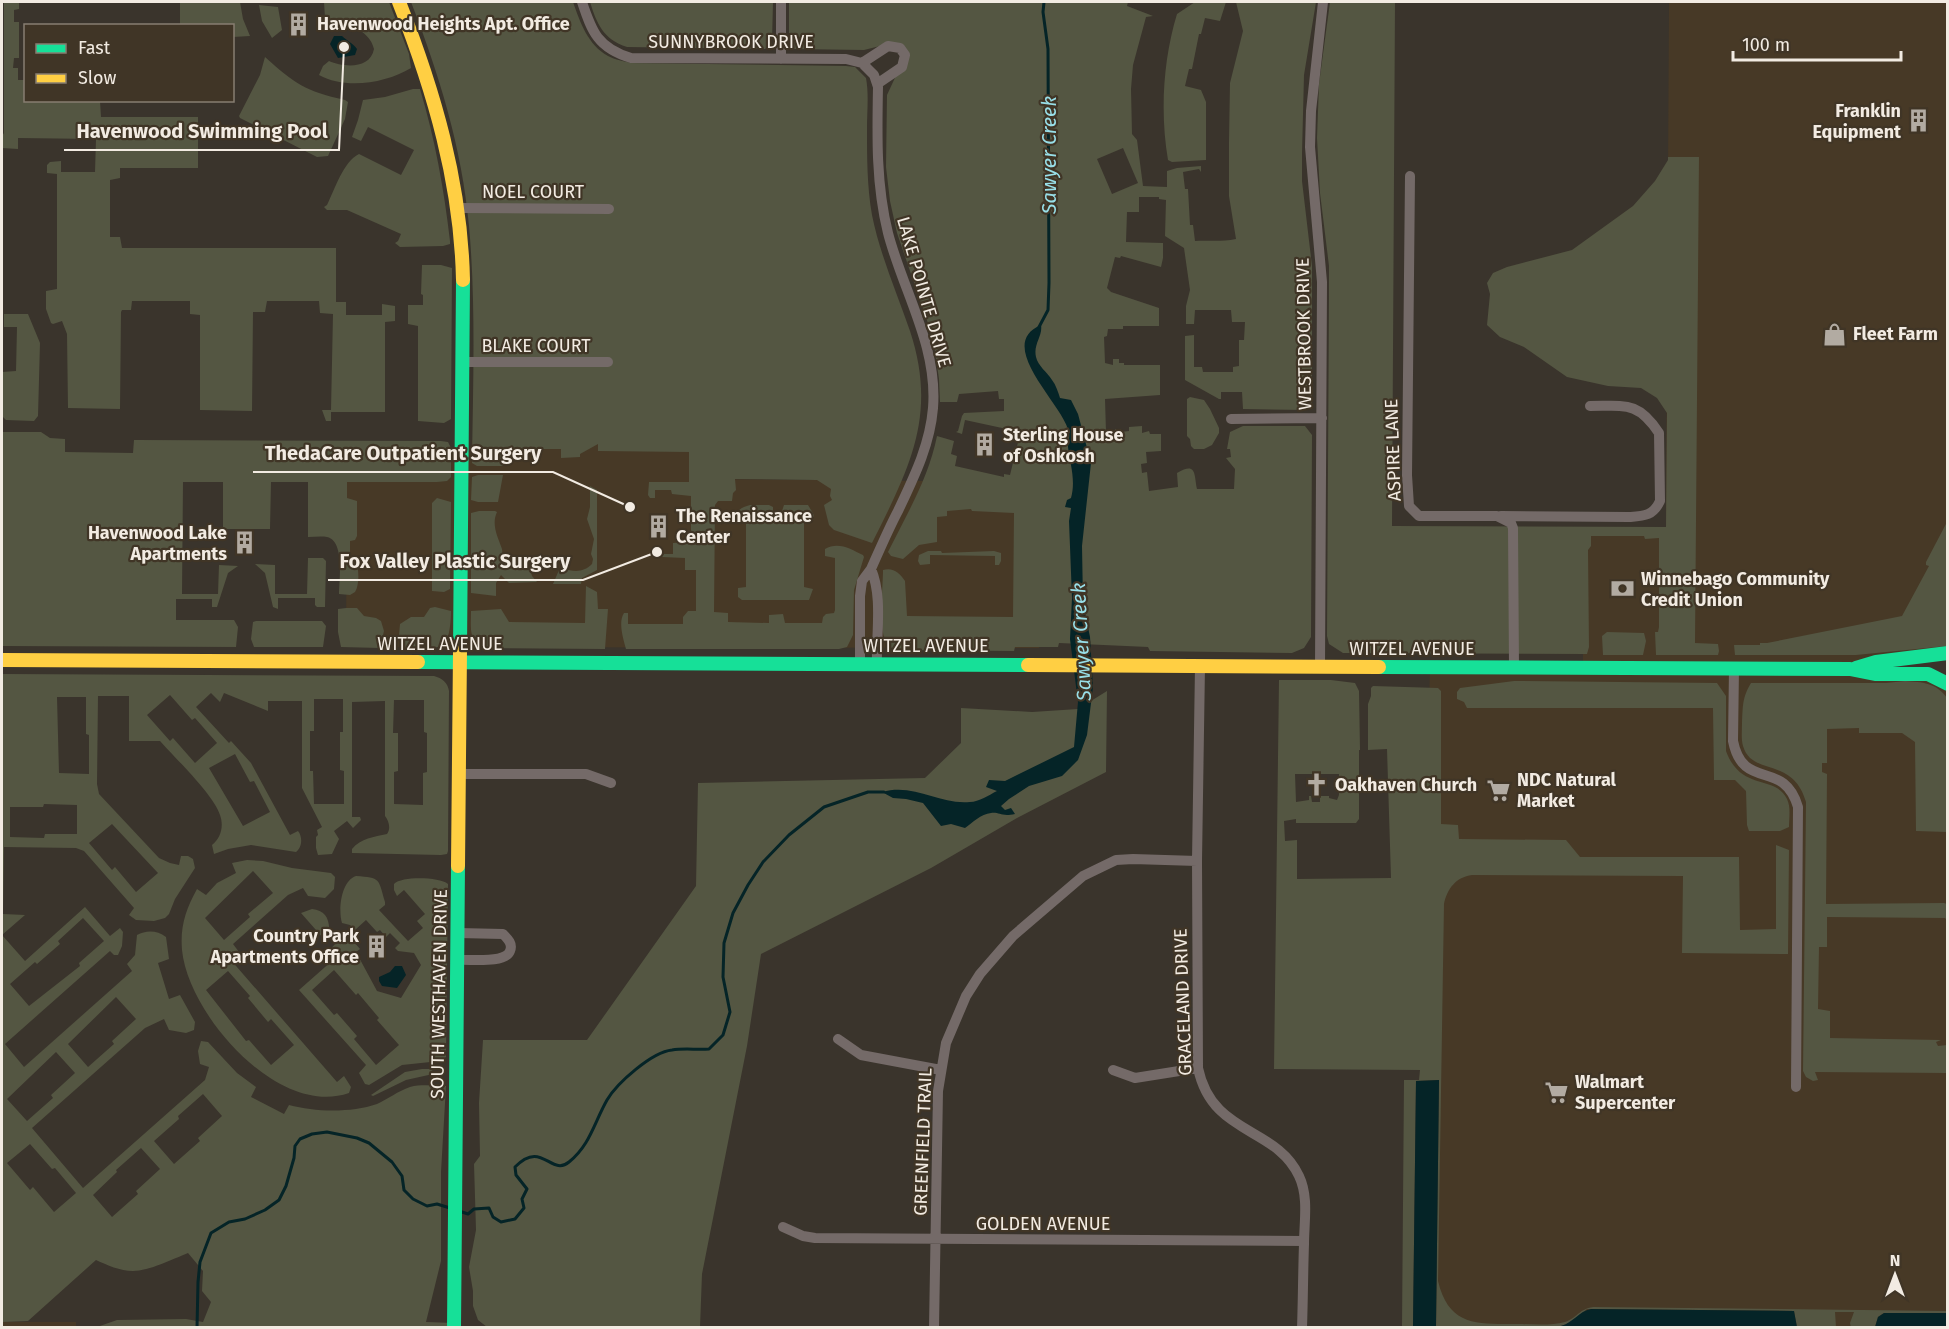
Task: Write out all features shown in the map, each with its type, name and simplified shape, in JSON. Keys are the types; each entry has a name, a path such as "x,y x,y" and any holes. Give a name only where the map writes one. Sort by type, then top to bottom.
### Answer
{"main road":[{"name":"SOUTH WESTHAVEN DRIVE","path":"399,2 428,78 441,124 457,208 463,277 454,1328"},
{"name":"WITZEL AVENUE","path":"1850,669 1876,662 1947,653"},
{"name":"WITZEL AVENUE","path":"2,660 1850,669 1875,674 1928,674 1947,684"}],"street":[{"name":"SUNNYBROOK DRIVE","path":"582,2 593,31 599,40 608,48 630,58 846,59 862,63"},
{"path":"781,2 781,59"},
{"name":"WESTBROOK DRIVE","path":"1320,667 1323,282 1310,147 1311,111 1323,2"},
{"path":"888,46 895,46 903,51 905,62 902,67 877,84 874,75 862,63 888,46"},
{"name":"LAKE POINTE DRIVE","path":"860,663 862,581 871,569 915,476 930,428 933,391 925,341 896,260 881,199 878,167 877,84"},
{"name":"ASPIRE LANE","path":"1410,176 1407,475 1409,506 1419,516 1648,516 1657,508 1660,501 1659,433 1636,408 1590,406"},
{"name":"NOEL COURT","path":"457,208 609,209"},
{"name":"BLAKE COURT","path":"463,362 608,362"},
{"path":"1231,419 1322,418"},
{"path":"1497,516 1511,524 1513,528 1514,667"},
{"path":"871,569 876,581 877,593 877,663"},
{"name":"GRACELAND DRIVE","path":"1200,666 1197,861 1198,1068 1205,1092 1220,1112 1279,1150 1294,1167 1303,1188 1305,1199 1302,1328"},
{"path":"1734,668 1733,741 1735,751 1748,769 1757,774 1775,777 1788,786 1793,792 1798,807 1796,1088"},
{"path":"459,774 586,774 611,783"},
{"name":"GREENFIELD TRAIL","path":"934,1328 938,1091 946,1043 955,1019 980,974 1013,936 1083,876 1116,860 1197,861"},
{"path":"458,933 503,934 511,943 511,949 501,959 458,960"},
{"path":"838,1039 861,1055 941,1070"},
{"path":"1113,1070 1135,1078 1198,1068"},
{"name":"GOLDEN AVENUE","path":"783,1227 803,1236 815,1238 1304,1241"}],"shaded area":[{"path":"1669,2 1947,2 1947,653 1876,662 1947,684 1947,1327 1436,1327 1439,1081 1420,1081 1430,667 1583,668 1583,527 1666,527"},
{"path":"472,440 700,441 700,479 923,481 933,485 1037,486 1039,648 346,647 347,449 471,452"},
{"path":"2,1322 76,1322 76,1327 2,1327"}],"green space":[{"path":"4,2 19,2 19,9 14,10 14,22 19,22 19,58 14,58 13,68 18,68 18,80 24,80 24,102 100,102 101,117 198,117 198,168 120,168 120,178 110,180 110,237 120,237 122,248 336,248 336,302 346,302 346,315 382,315 382,304 395,306 395,321 385,322 385,412 331,412 331,421 326,421 322,410 331,410 333,314 320,313 319,301 267,301 265,312 253,312 252,411 200,410 200,315 190,314 190,301 132,301 131,310 121,312 120,409 68,408 67,334 62,321 51,323 46,309 46,291 57,289 57,174 47,173 47,165 50,162 61,161 61,172 95,172 96,139 18,138 18,149 2,148"},
{"path":"180,2 240,2 243,19 250,36 234,37 234,24 180,24"},
{"path":"324,2 389,2 409,54 411,68 390,78 366,83 341,82 319,75 323,66 329,61 341,65 362,64 371,56 374,49 367,36 361,31 339,21 325,18"},
{"path":"411,2 573,2 582,25 595,46 619,60 631,63 846,66 855,67 866,78 868,172 872,215 918,361 921,390 920,416 908,466 872,543 834,530 829,525 824,505 832,500 831,489 817,480 735,479 736,490 732,501 718,501 715,505 714,612 728,613 728,622 769,623 769,615 783,614 785,623 822,623 826,614 834,613 835,610 835,558 825,556 825,549 840,546 863,555 854,590 853,635 847,647 839,649 626,649 621,625 624,613 628,613 628,624 683,624 683,617 688,611 696,611 696,570 685,570 685,558 662,557 664,554 673,554 673,543 691,542 691,496 672,494 671,490 655,490 655,498 650,498 648,495 649,482 689,482 689,452 598,451 598,444 580,454 580,457 561,458 561,449 505,449 504,466 477,466 472,463 473,314 466,197 448,112"},
{"path":"590,2 773,2 772,42 765,49 627,47 612,40 602,30"},
{"path":"789,2 1128,2 1127,6 1153,16 1146,17 1133,65 1131,89 1132,134 1137,140 1143,186 1167,187 1167,171 1201,166 1201,172 1199,169 1183,172 1185,189 1188,189 1190,225 1193,225 1195,241 1225,240 1236,239 1229,196 1230,83 1243,31 1236,2 1316,2 1304,75 1302,154 1302,181 1312,266 1312,404 1305,410 1243,409 1242,392 1221,392 1221,399 1219,399 1185,380 1185,336 1194,335 1194,367 1202,367 1203,372 1233,372 1233,367 1239,366 1239,340 1244,340 1245,322 1232,322 1231,310 1195,310 1194,324 1186,324 1186,306 1190,290 1184,248 1165,236 1166,200 1159,199 1159,197 1139,197 1139,212 1127,212 1126,242 1163,243 1161,267 1121,256 1120,258 1115,257 1107,288 1111,292 1159,308 1159,326 1123,326 1123,329 1108,329 1107,336 1104,337 1105,363 1113,365 1113,359 1119,359 1119,363 1124,363 1124,365 1160,365 1160,395 1105,399 1106,432 1115,432 1115,429 1121,429 1121,432 1129,431 1129,427 1142,426 1142,433 1149,431 1150,434 1161,434 1161,451 1146,452 1147,463 1141,464 1142,473 1147,472 1149,491 1178,487 1177,473 1188,468 1195,475 1197,489 1234,489 1235,469 1226,458 1231,457 1230,449 1227,449 1230,432 1243,426 1305,426 1312,435 1311,637 1304,648 1292,653 1150,651 1148,647 1059,643 1058,647 1015,647 1014,651 901,650 887,644 882,619 883,570 896,571 905,581 907,616 1013,617 1014,513 972,511 971,509 947,511 947,516 937,517 937,542 919,545 903,559 891,556 888,552 923,481 937,436 954,441 951,454 957,456 955,466 1004,477 1004,474 1010,475 1020,434 1016,431 965,420 962,434 956,432 964,413 1004,411 1004,399 999,399 998,391 959,394 957,402 940,402 933,338 897,233 886,167 887,95 906,54 880,46 864,50 794,49 789,42","holes":["1123,148 1138,183 1112,194 1097,159"]},
{"path":"1195,2 1226,2 1220,21 1205,18 1201,34 1199,34 1192,69 1189,69 1185,86 1201,90 1206,102 1206,160 1172,162 1168,160 1164,124 1166,68 1177,14"},
{"path":"1330,2 1395,2 1392,526 1666,527 1667,413 1657,398 1641,388 1608,386 1567,377 1524,347 1500,337 1487,325 1490,294 1487,283 1493,273 1507,267 1572,250 1633,206 1655,181 1668,157 1699,157 1695,643 1718,644 1718,655 1656,655 1655,632 1658,632 1659,627 1659,538 1645,539 1644,536 1591,536 1591,546 1588,550 1589,647 1587,654 1343,653 1329,644 1327,636 1329,266 1320,193 1317,138 1319,84"},
{"path":"259,5 278,7 282,30 272,38 262,21"},
{"path":"265,57 285,74 310,90 348,102 345,119 328,156 317,157 240,118 260,75"},
{"path":"420,89 438,164 450,241 450,244 443,246 400,247 395,243 401,234 347,210 327,210 324,207 344,169 359,154 401,175 414,150 368,127 361,141 352,137 363,100"},
{"path":"422,265 441,265 452,268 451,419 444,423 418,421 418,326 408,324 408,305 423,305"},
{"path":"4,314 28,314 40,343 38,416 34,421 6,420 2,416 2,372 16,371 17,327 4,327"},
{"path":"1190,397 1204,400 1219,428 1219,433 1212,445 1204,449 1194,449 1187,436 1187,399"},
{"path":"2,432 41,432 50,438 65,439 65,452 133,453 134,440 441,441 448,442 451,448 451,477 447,481 437,482 347,482 347,498 357,501 357,536 355,540 350,541 350,556 355,558 358,580 357,589 350,595 339,594 339,553 333,540 327,537 308,537 308,482 271,482 270,529 223,529 223,482 183,482 182,594 218,594 219,565 238,566 228,573 217,607 212,607 212,599 176,599 176,620 234,620 238,627 236,647 2,646"},
{"path":"503,475 498,502 471,500 472,477"},
{"path":"590,486 597,490 597,570 582,578 581,584 553,584 559,570 563,568 574,571 582,570 592,564 594,539 587,519 590,507"},
{"path":"437,498 451,502 450,589 444,592 432,591 432,503"},
{"path":"750,505 769,505 773,507 773,511 782,511 784,505 808,505 814,515 814,517 804,518 804,587 813,589 809,600 742,600 738,597 738,588 746,587 746,519 736,519 736,516 740,509"},
{"path":"497,512 495,526 502,549 502,564 520,570 530,569 537,582 509,583 501,575 496,583 496,596 471,593 471,513"},
{"path":"1947,522 1947,646 1856,655 1735,655 1734,645 1760,645 1760,643 1902,616 1929,566 1926,562"},
{"path":"928,551 941,551 942,553 994,551 1001,553 1001,561 999,565 995,565 995,556 930,555 930,564 920,565 919,555"},
{"path":"308,558 323,558 326,561 325,607 317,607 315,598 278,598 278,609 273,607 265,573 255,564 275,565 275,594 307,594"},
{"path":"586,586 597,592 598,609 608,609 605,649 485,648 473,638 471,611 501,609 509,622 585,623"},
{"path":"357,608 364,616 381,621 384,631 380,648 341,647 338,632 338,609"},
{"path":"430,608 451,611 445,642 434,648 402,648 399,635 400,624 411,617 424,617"},
{"path":"322,621 326,626 323,647 254,647 251,639 253,622"},
{"path":"1607,632 1644,633 1646,641 1643,655 1603,655 1602,636"},
{"path":"2,674 434,676 447,686 449,691 448,851 447,854 441,855 352,853 352,849 359,842 387,834 389,830 385,816 385,701 352,702 352,817 360,817 361,820 353,828 347,821 334,831 339,839 332,854 318,855 317,830 322,827 302,788 302,701 268,701 268,711 224,693 220,702 211,693 196,707 251,763 290,835 298,831 301,839 300,848 296,852 251,845 214,854 212,845 220,835 222,823 210,797 160,741 129,741 129,696 98,696 97,784 99,794 159,858 179,865 181,856 188,856 193,859 195,868 165,918 154,921 136,920 129,915 134,908 84,851 76,848 4,847 3,914 25,915 2,935","holes":["170,695 217,743 195,763 173,738 170,741 147,715","57,697 86,697 89,774 59,773","314,699 343,699 340,770 344,771 344,804 314,804 313,771 310,771 310,731 314,731","394,700 424,700 427,772 423,773 423,805 394,804 394,772 398,771 398,733 393,733","235,754 250,782 254,781 270,812 243,826 209,768","44,804 77,805 77,834 45,834 44,838 10,837 10,807 43,807","112,824 158,873 136,892 115,867 112,870 89,843"]},
{"path":"1279,680 1331,680 1355,683 1359,691 1359,819 1356,823 1296,823 1296,819 1284,821 1285,841 1297,840 1297,879 1391,878 1387,749 1368,750 1368,704 1373,686 1438,688 1441,691 1441,824 1458,825 1459,839 1566,840 1580,857 1739,857 1740,930 1776,929 1776,845 1789,850 1788,954 1682,953 1683,876 1472,875 1461,878 1447,893 1444,904 1438,1281 1450,1307 1467,1320 1490,1324 1553,1324 1565,1322 1587,1309 1572,1322 1561,1326 1436,1327 1439,1080 1416,1081 1413,1327 1402,1327 1404,1080 1419,1080 1420,1070 1274,1069","holes":["1295,774 1339,774 1337,800 1329,796 1320,796 1320,802 1312,802 1309,796 1309,800 1296,802"]},
{"path":"1514,681 1717,683 1726,696 1726,751 1732,764 1749,778 1782,791 1789,805 1789,827 1780,831 1749,831 1746,791 1735,780 1714,780 1713,708 1467,708 1464,702 1457,699 1457,692 1460,688"},
{"path":"1905,681 1934,686 1947,698 1947,832 1916,831 1915,742 1902,733 1859,733 1859,728 1827,729 1827,763 1822,763 1822,772 1827,774 1826,904 1944,903 1947,904 1948,921 1945,918 1827,917 1827,947 1819,947 1818,1009 1830,1011 1830,1038 1941,1040 1936,1042 1938,1046 1947,1045 1947,1073 1815,1072 1818,1080 1813,1081 1806,1077 1803,1071 1806,802 1800,788 1792,778 1755,761 1748,755 1743,746 1742,737 1744,698 1751,683"},
{"path":"1107,691 1106,772 1017,818 931,868 761,954 747,1046 702,1274 700,1327 487,1327 478,1320 473,1306 469,1267 476,1230 474,1164 480,1156 479,1103 483,1040 587,1040 696,886 698,783 925,778 961,743 961,708 1032,712 1078,709"},
{"path":"247,860 263,861 292,868 331,873 335,877 334,889 325,898 308,896 303,888 288,895 233,944 239,952 230,959 337,1082 344,1076 351,1087 349,1093 322,1097 294,1090 267,1076 241,1055 219,1030 201,1003 188,976 182,950 185,918 197,889 206,895 217,883 236,873 232,863","holes":["253,871 273,893 248,914 250,917 224,940 205,918","228,971 250,996 248,998 268,1022 271,1019 294,1045 271,1065 249,1040 246,1041 206,990"]},
{"path":"356,876 377,881 385,902 379,910 408,941 423,928 417,921 425,914 404,890 397,896 394,884 398,881 421,878 448,884 446,1057 440,1061 402,1065 369,1085 365,1084 359,1073 366,1065 299,990 333,960 327,953 344,934 348,935 360,949 356,952 377,991 401,998 421,965 414,953 398,951 395,948 400,943 390,933 386,937 380,930 377,932 366,920 355,930 350,925 342,923 340,911 342,897 351,879","holes":["334,970 356,995 358,993 399,1045 376,1065 354,1039 357,1036 312,990"]},
{"path":"85,907 110,936 120,928 123,932 122,946 118,955 110,951 5,1044 24,1067 132,971 127,964 135,955 137,935 144,932 155,932 166,937 169,959 158,963 169,999 180,995 195,1022 194,1030 186,1033 169,1030 164,1019 145,1028 32,1128 83,1188 205,1080 209,1067 200,1064 198,1051 201,1041 208,1042 237,1073 256,1087 251,1097 284,1114 289,1105 321,1110 356,1109 377,1104 410,1087 446,1086 441,1172 441,1261 426,1322 454,1323 454,1327 97,1327 117,1320 186,1319 203,1322 211,1302 202,1291 203,1271 188,1253 153,1267 133,1271 118,1269 96,1260 28,1321 2,1322 2,935 25,961","holes":["83,918 104,941 79,963 80,966 29,1006 10,984 60,944 58,941","116,997 136,1019 112,1041 114,1044 88,1067 68,1044","56,1052 75,1073 51,1095 53,1098 27,1121 7,1099","203,1094 222,1116 198,1138 200,1141 174,1164 154,1141","30,1144 52,1169 55,1168 76,1193 54,1212 33,1187 30,1190 7,1163","141,1148 160,1169 136,1191 138,1194 112,1217 93,1195"]},
{"path":"312,909 323,913 329,923 329,932 323,938 301,913"},
{"path":"432,1069 433,1074 406,1080 371,1095 405,1072"},
{"path":"1593,1307 1947,1311 1947,1313 1884,1313 1878,1317 1875,1327 1851,1328 1850,1323 1854,1312 1835,1312 1836,1327 1797,1328 1794,1311 1587,1309"}],"water":[{"path":"334,36 342,36 354,45 357,49 355,55 338,58 330,44"},
{"path":"1041,325 1035,352 1037,360 1053,382 1060,398 1071,400 1078,414 1091,463 1082,546 1083,603 1090,637 1093,687 1087,735 1078,760 1062,776 1029,786 1001,806 1005,810 1011,808 1015,814 987,814 965,828 951,824 941,826 923,803 893,798 882,792 905,790 959,802 973,802 997,791 986,787 989,780 1005,781 1074,747 1078,702 1070,639 1072,598 1069,521 1071,508 1065,507 1067,500 1071,498 1073,478 1068,447 1069,433 1065,421 1036,376 1028,361 1025,347 1028,334"},
{"path":"395,966 402,966 406,975 397,988 382,986 379,977 390,972"},
{"path":"1439,1080 1436,1327 1413,1327 1416,1081"},
{"path":"1591,1309 1794,1311 1797,1327 1478,1327 1561,1326"},
{"path":"1884,1313 1947,1313 1947,1327 1875,1327 1878,1317"}],"waterway":[{"name":"Sawyer Creek","path":"1039,327 1048,310 1049,283 1048,49 1043,12 1044,2"},
{"name":"Sawyer Creek","path":"459,1211 468,1214 474,1209 489,1208 493,1217 501,1222 515,1219 524,1208 522,1199 527,1189 516,1175 515,1167 524,1159 539,1157 557,1165 569,1162 587,1141 612,1093 636,1069 664,1052 677,1049 709,1049 723,1035 730,1012 723,977 724,943 733,913 763,862 789,835 824,807 868,792 884,792"},
{"name":"Sawyer Creek","path":"197,1328 200,1262 211,1233 229,1222 245,1219 265,1210 279,1200 286,1186 295,1146 300,1139 312,1134 327,1132 369,1143 392,1162 402,1176 404,1190 413,1199 427,1206 437,1204 450,1208"}],"traffic: fast":[{"path":"460,651 463,280"},
{"path":"1856,668 1876,662 1948,653"},
{"path":"418,662 1028,665"},
{"path":"1379,667 1850,669 1875,674 1928,674 1948,684"},
{"path":"454,1328 458,866"}],"traffic: slow":[{"path":"399,2 423,69 443,138 457,208 463,280"},
{"path":"458,866 460,651"},
{"path":"2,660 418,662"},
{"path":"1028,665 1379,667"}],"place":[{"name":"Havenwood Heights Apt. Office","path":"299,24"},
{"name":"Havenwood Swimming Pool","path":"344,47"},
{"name":"Franklin Equipment","path":"1919,121"},
{"name":"Fleet Farm","path":"1835,334"},
{"name":"Sterling House of Oshkosh","path":"985,445"},
{"name":"ThedaCare Outpatient Surgery","path":"630,507"},
{"name":"The Renaissance Center","path":"658,526"},
{"name":"Havenwood Lake Apartments","path":"245,543"},
{"name":"Fox Valley Plastic Surgery","path":"657,552"},
{"name":"Winnebago Community Credit Union","path":"1623,589"},
{"name":"Oakhaven Church","path":"1317,785"},
{"name":"NDC Natural Market","path":"1499,790"},
{"name":"Country Park Apartments Office","path":"377,946"},
{"name":"Walmart Supercenter","path":"1557,1092"}]}
